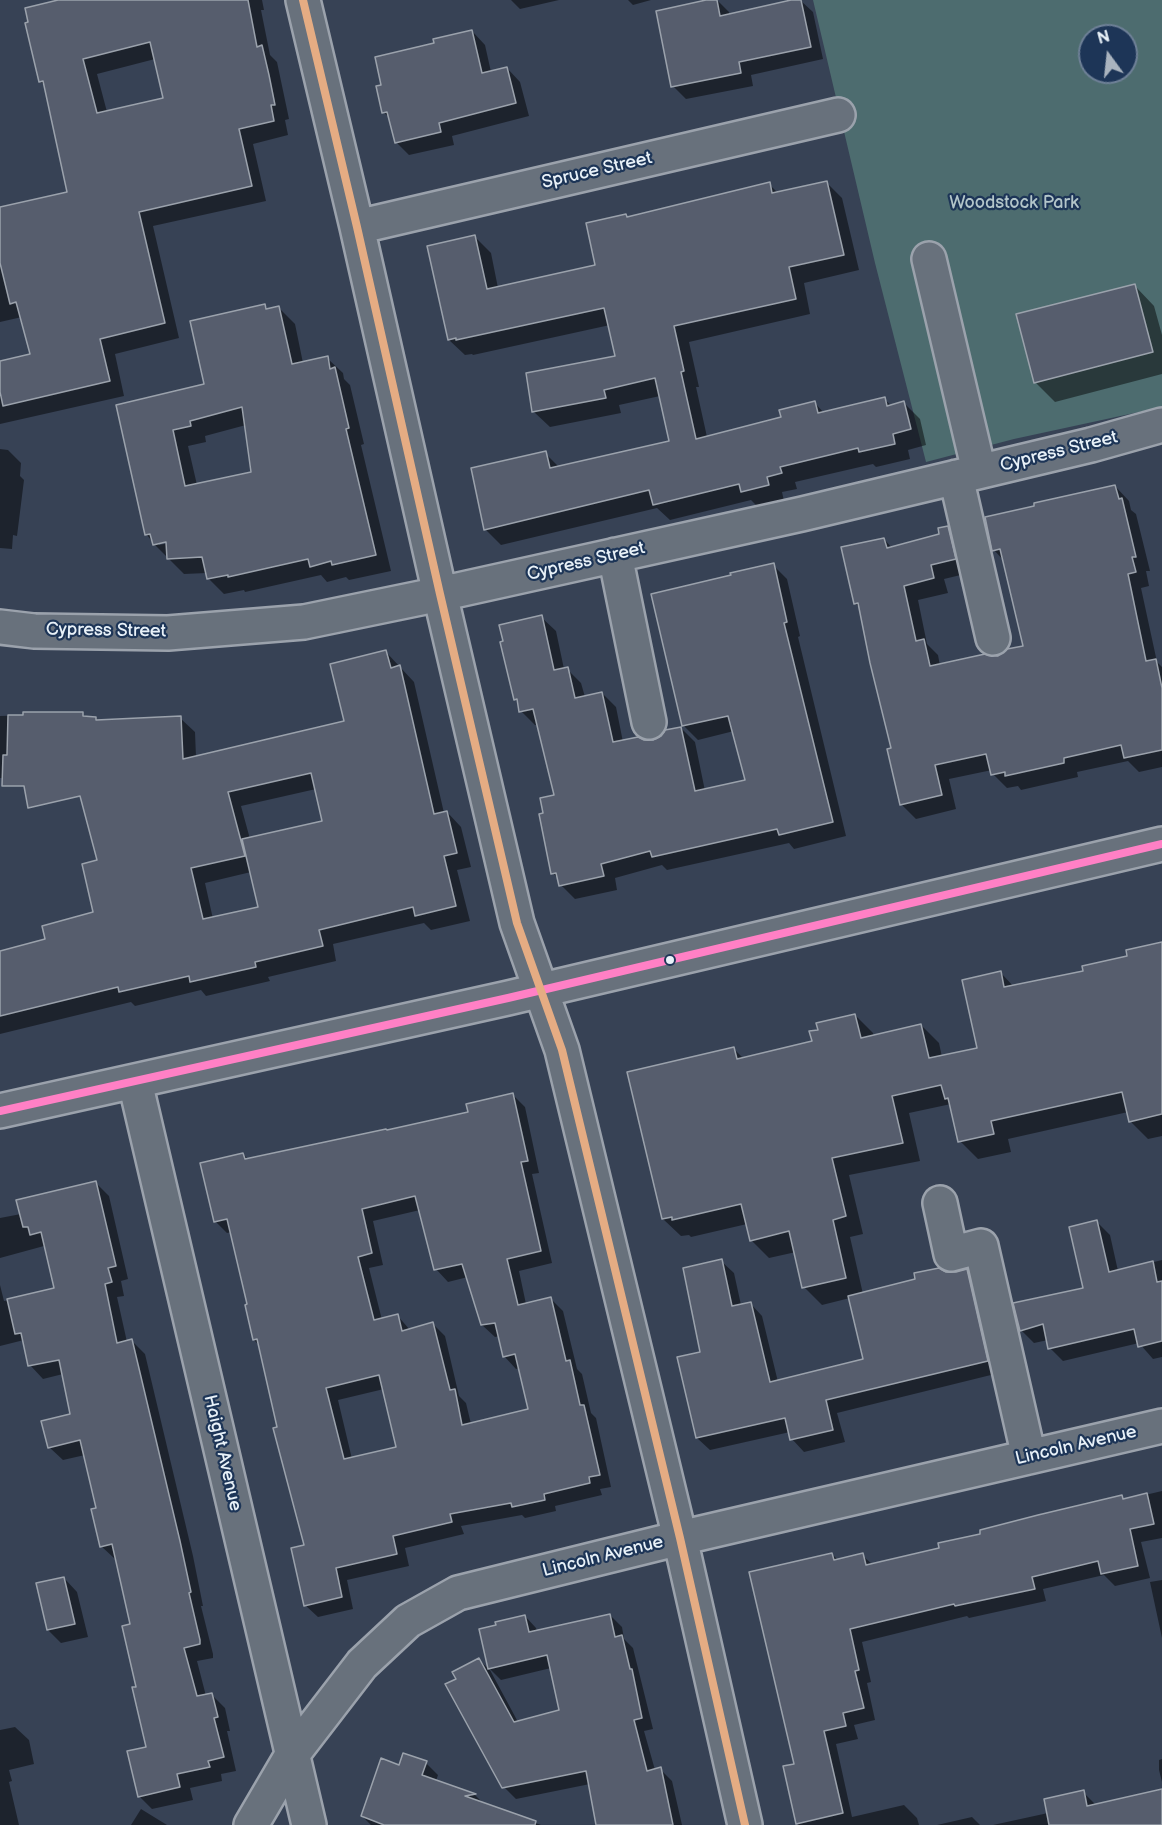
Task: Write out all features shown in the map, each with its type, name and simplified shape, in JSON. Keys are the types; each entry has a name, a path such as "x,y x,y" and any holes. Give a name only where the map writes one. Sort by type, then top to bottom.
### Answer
{"street":[{"path":"303,0 517,923 562,1050 680,1538 745,1825"},
{"name":"Spruce Street","path":"357,227 837,115"},
{"path":"930,259 993,638"},
{"name":"Cypress Street","path":"0,627 168,633 304,622 615,555 1091,445 1162,425"},
{"path":"615,555 649,722"},
{"path":"0,1111 541,990 1162,846"},
{"name":"Haight Avenue","path":"135,1082 309,1825"},
{"path":"940,1203 951,1254 981,1246 1029,1457"},
{"name":"Lincoln Avenue","path":"250,1825 292,1755 362,1664 408,1621 458,1593 680,1538 1162,1426"}],"green space":[{"name":"Woodstock Park","path":"813,0 1162,0 1162,407 1014,439 926,462 875,263"}],"building":[{"path":"58,0 248,0 257,47 262,45 275,105 271,105 274,121 239,129 252,186 139,212 165,323 100,339 110,381 3,406 0,392 0,361 30,354 16,302 10,304 0,263 0,207 67,192 43,81 39,82 25,23 28,22 25,8","holes":["150,42 163,98 97,113 83,59"]},
{"path":"706,0 717,0 720,16 791,0 801,0 811,47 739,62 741,73 671,87 656,11"},
{"path":"472,30 482,73 507,67 516,103 439,123 441,132 395,143 387,112 382,113 376,86 381,85 375,57 434,43 433,39"},
{"path":"827,181 844,255 789,267 796,299 674,326 684,371 681,372 696,439 781,417 779,410 815,401 818,413 885,397 887,406 904,401 911,429 893,434 895,444 859,452 858,448 780,467 782,473 767,477 769,485 741,492 739,484 653,505 649,490 484,530 471,468 546,451 550,468 669,441 655,378 604,390 606,398 532,412 526,373 615,356 604,308 448,340 427,246 475,235 487,289 595,265 586,223 626,214 627,217 770,182 772,193"},
{"path":"1135,284 1153,352 1034,383 1016,314"},
{"path":"265,304 266,309 279,306 292,364 328,356 330,369 335,367 349,428 346,429 376,555 332,565 331,561 310,567 308,559 228,577 228,575 207,579 202,557 167,559 166,542 153,545 150,534 145,535 116,405 204,384 190,321","holes":["242,407 251,472 185,486 173,430 191,426 190,421"]},
{"path":"1115,485 1119,499 1122,498 1136,557 1132,557 1136,572 1128,574 1146,661 1156,659 1162,688 1162,750 1124,758 1121,745 1064,758 1064,763 1005,776 1005,772 991,775 986,754 935,765 942,795 900,805 887,749 891,748 858,603 854,604 841,547 884,538 887,548 939,534 938,528 948,526 956,559 931,565 934,578 904,586 916,641 924,639 930,666 985,654 998,656 1007,649 1023,646 1000,549 992,551 985,517 1034,506 1034,503"},
{"path":"774,563 787,622 784,623 833,822 779,835 777,829 652,857 650,851 601,864 604,876 559,886 556,873 551,874 539,814 543,813 540,798 554,795 533,709 519,712 517,699 514,700 500,642 503,641 499,625 542,615 554,670 568,667 575,698 602,692 613,742 638,737 653,740 661,736 665,730 681,727 695,791 745,780 728,716 682,726 651,594"},
{"path":"386,650 391,668 400,665 434,814 447,811 457,853 444,856 456,906 415,916 413,907 319,930 323,946 255,962 256,967 190,982 189,976 119,992 118,987 0,1016 0,951 45,939 42,926 93,912 82,864 97,860 80,796 28,808 24,786 2,786 3,755 7,755 8,715 23,715 23,712 83,712 83,716 96,717 96,720 181,716 183,759 344,721 330,664","holes":["311,773 322,821 242,839 258,907 203,919 191,868 245,856 228,792"]},
{"path":"1162,942 1162,1114 1129,1122 1122,1092 991,1121 994,1134 958,1142 948,1098 945,1099 941,1085 892,1096 903,1143 832,1158 846,1216 833,1220 846,1278 802,1288 789,1231 750,1241 741,1204 672,1220 672,1217 662,1219 627,1072 734,1047 737,1059 812,1041 809,1031 818,1030 816,1023 855,1014 861,1038 921,1024 929,1058 977,1048 962,980 1001,971 1004,987 1083,971 1082,966 1127,956 1126,950"},
{"path":"513,1093 528,1161 521,1162 541,1251 507,1259 518,1305 551,1297 566,1361 570,1360 580,1405 584,1405 600,1475 589,1477 590,1483 544,1494 545,1500 512,1507 511,1503 450,1514 452,1522 393,1536 397,1554 336,1568 342,1597 304,1606 291,1548 304,1545 273,1428 277,1427 257,1339 253,1340 227,1219 214,1222 200,1163 243,1153 245,1159 387,1130 468,1112 466,1104","holes":["415,1196 434,1270 462,1264 481,1325 495,1323 503,1357 515,1354 528,1409 462,1425 455,1389 450,1390 433,1322 402,1331 398,1314 374,1320 358,1257 372,1253 362,1209","379,1375 396,1447 344,1459 326,1388"]},
{"path":"96,1181 116,1266 108,1268 112,1282 105,1284 117,1343 132,1339 191,1592 189,1593 200,1644 184,1648 197,1696 212,1693 218,1717 214,1718 224,1757 208,1761 210,1767 177,1774 180,1787 138,1797 127,1751 146,1747 132,1687 136,1687 122,1626 130,1624 112,1544 100,1547 91,1509 96,1508 80,1440 48,1448 41,1421 70,1414 59,1360 28,1366 21,1333 15,1334 7,1299 54,1288 41,1232 30,1235 28,1227 23,1227 16,1200"},
{"path":"1097,1220 1109,1272 1153,1261 1157,1282 1162,1281 1162,1341 1138,1347 1134,1329 1048,1349 1043,1324 1020,1331 1013,1303 1083,1288 1069,1227"},
{"path":"722,1259 732,1306 751,1302 770,1382 863,1359 848,1296 915,1279 914,1273 939,1268 946,1272 967,1269 988,1361 826,1400 833,1430 790,1440 785,1418 696,1438 677,1357 700,1352 683,1268"},
{"path":"1147,1493 1154,1524 1130,1529 1138,1566 1101,1574 1098,1561 1032,1577 1035,1589 955,1606 954,1604 850,1629 859,1670 855,1671 864,1708 843,1713 846,1726 824,1731 843,1813 796,1824 783,1766 794,1764 749,1572 832,1553 834,1560 863,1553 866,1565 939,1548 938,1543 980,1534 980,1530 1038,1515 1122,1495 1123,1499"},
{"path":"64,1577 75,1624 47,1630 36,1583"},
{"path":"610,1614 615,1637 622,1635 630,1669 632,1669 642,1718 634,1720 647,1771 661,1767 673,1825 596,1825 586,1771 502,1788 445,1684 456,1679 452,1672 479,1658 514,1722 559,1710 547,1655 488,1669 479,1629 496,1625 495,1622 525,1615 529,1632"},
{"path":"403,1753 427,1761 422,1775 476,1794 465,1796 536,1821 535,1825 384,1825 361,1816 381,1758 399,1765"},
{"path":"1162,1789 1162,1825 1049,1825 1044,1799 1084,1790 1087,1806"}],"transit line":[{"path":"303,0 517,923 562,1050 680,1538 745,1825"},
{"path":"0,1111 508,998 1162,844"}]}
